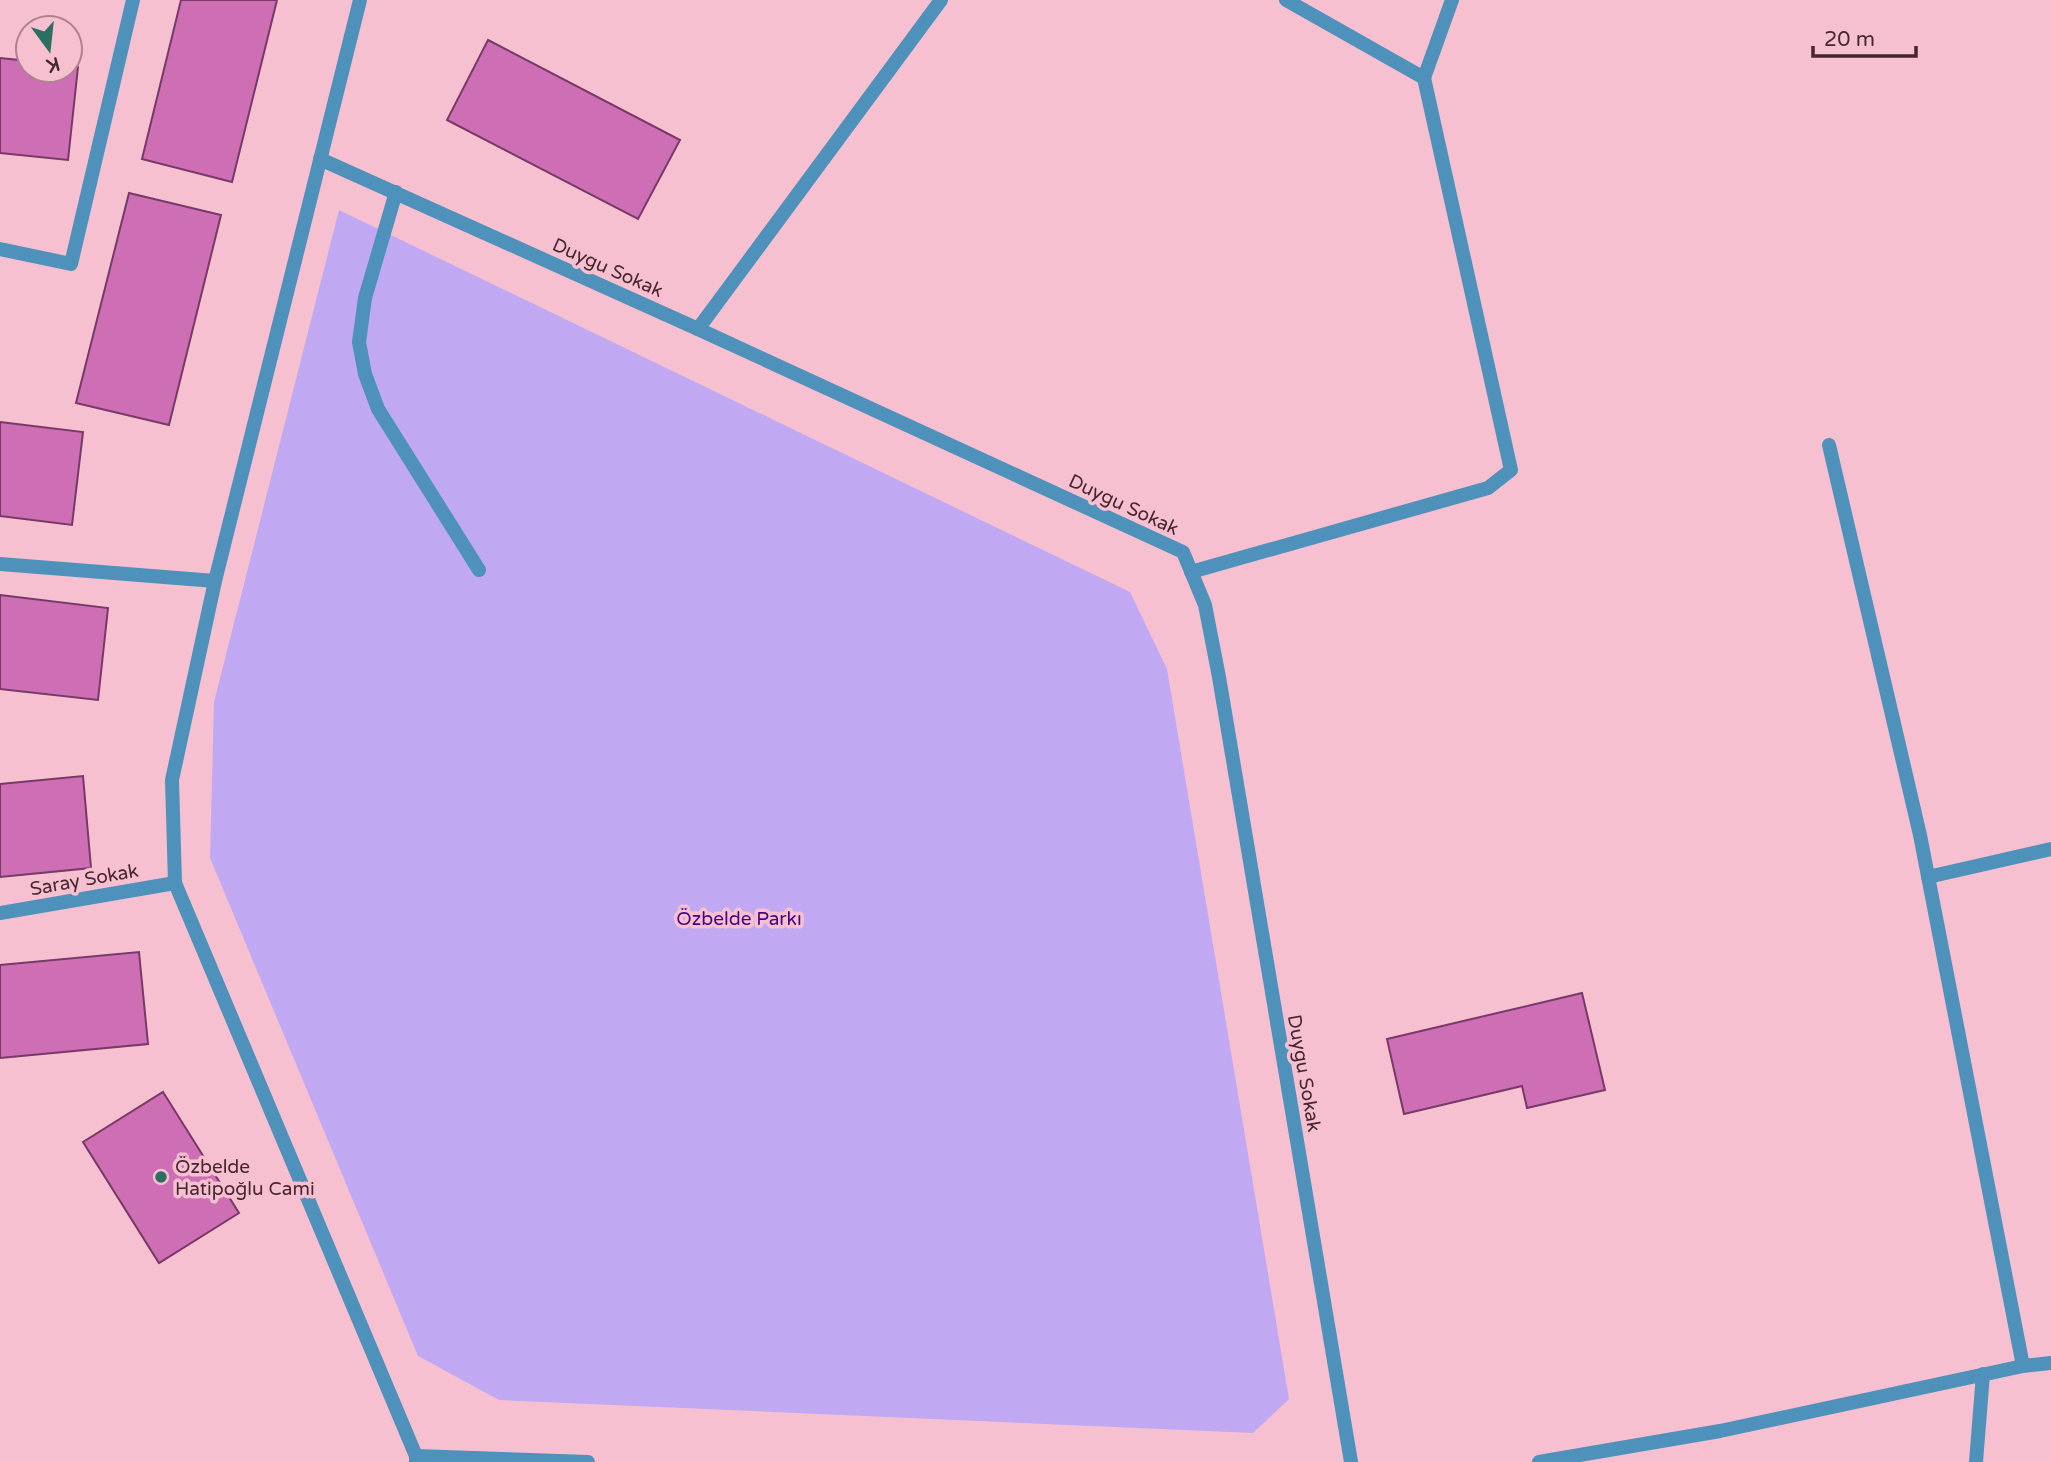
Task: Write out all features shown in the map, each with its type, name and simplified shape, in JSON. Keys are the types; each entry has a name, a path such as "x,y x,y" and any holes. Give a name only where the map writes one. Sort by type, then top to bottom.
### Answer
{"street":[{"path":"0,249 71,264 132,0"},
{"path":"360,0 215,581 172,780 175,883 416,1459 588,1462"},
{"path":"698,329 941,0"},
{"path":"1286,0 1424,78"},
{"path":"1191,572 1488,488 1511,470 1424,78 1452,0"},
{"name":"Duygu Sokak","path":"320,159 1183,552 1205,605 1219,677 1351,1462"},
{"path":"396,192 365,298 359,342 365,374 378,409 479,570"},
{"path":"1829,445 1928,877 2023,1366"},
{"path":"0,564 215,581"},
{"path":"1928,877 2051,849"},
{"name":"Saray Sokak","path":"0,913 175,883"},
{"path":"1539,1462 1599,1457 1983,1374 2051,1363"},
{"path":"1976,1462 1983,1374"}],"green space":[{"name":"Özbelde Parkı","path":"339,210 1130,592 1167,669 1289,1399 1253,1433 499,1400 418,1356 210,858 214,702"}],"building":[{"path":"181,0 277,0 232,182 142,159"},
{"path":"488,40 680,140 638,219 447,120"},
{"path":"0,58 14,60 14,84 76,84 68,160 0,153"},
{"path":"129,193 221,215 169,425 76,403"},
{"path":"0,422 83,432 72,525 0,516"},
{"path":"0,595 108,608 98,700 0,689"},
{"path":"83,776 91,868 0,877 0,784"},
{"path":"139,952 148,1044 0,1058 0,965"},
{"path":"1582,993 1605,1090 1527,1108 1522,1086 1404,1114 1387,1039"},
{"name":"Özbelde Hatipoğlu Cami","path":"163,1092 239,1213 159,1263 83,1142"}],"place":[{"name":"Özbelde Hatipoğlu Cami","path":"161,1177"}]}
